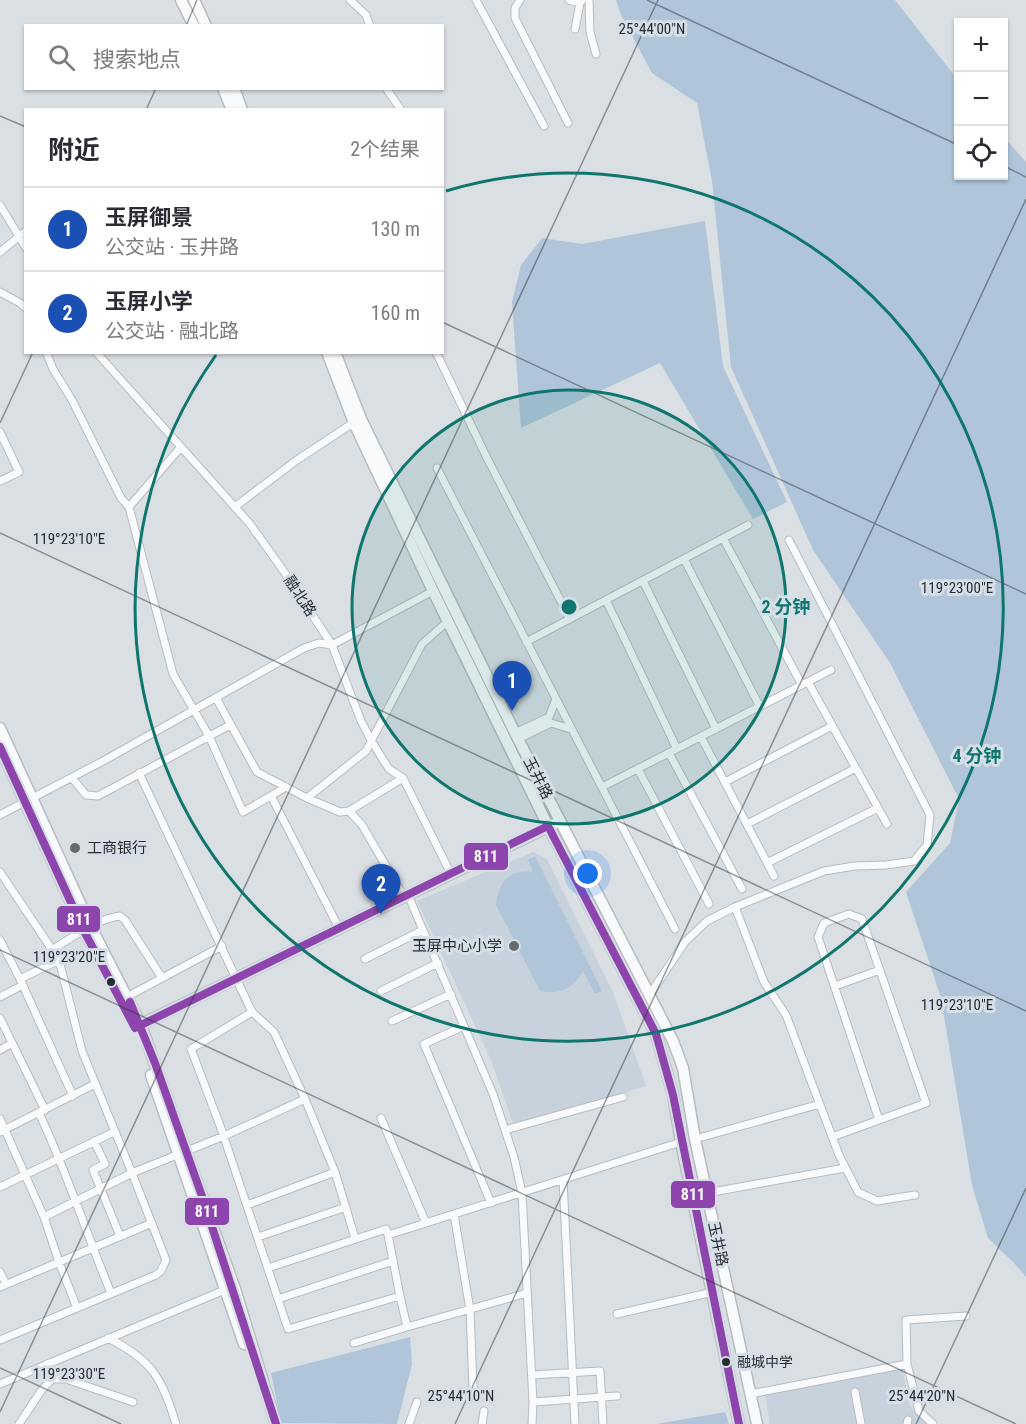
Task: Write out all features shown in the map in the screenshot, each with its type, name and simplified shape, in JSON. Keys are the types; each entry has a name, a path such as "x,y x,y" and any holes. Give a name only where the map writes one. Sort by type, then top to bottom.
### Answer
{"street":[{"path":"181,0 193,24"},
{"path":"194,0 205,24"},
{"path":"350,0 366,15 369,24"},
{"path":"476,0 544,126"},
{"path":"520,0 515,9 515,18 568,123"},
{"path":"569,0 581,2 576,29"},
{"path":"589,0 590,32 596,54"},
{"path":"224,90 228,108"},
{"path":"235,90 241,108"},
{"path":"387,90 400,108"},
{"path":"0,205 24,245"},
{"path":"0,252 24,233"},
{"path":"0,291 24,307"},
{"path":"47,354 115,488 129,507 173,674 209,736 243,812 286,787"},
{"name":"融北路","path":"98,354 180,448 236,506 285,573 332,645 361,721 389,769 403,778 451,874"},
{"name":"玉井路","path":"328,354 433,591 548,826 656,1034 673,1095 739,1424"},
{"name":"玉井路","path":"336,354 357,421 673,1041 683,1068 695,1139 757,1424"},
{"path":"437,354 486,456 570,619"},
{"path":"236,506 297,460 357,421"},
{"path":"0,432 19,471 0,481"},
{"path":"129,507 180,448"},
{"path":"437,468 675,929"},
{"path":"526,642 748,525"},
{"path":"723,538 887,824"},
{"path":"650,994 685,942 707,921 735,907 824,871 914,861 927,845 930,815 789,540"},
{"path":"684,559 759,707"},
{"path":"643,580 716,729"},
{"path":"0,815 195,711 304,648 319,643 332,645 433,591"},
{"path":"606,600 677,749"},
{"path":"307,798 366,751 422,644 448,621"},
{"path":"602,787 831,670"},
{"path":"216,698 257,772 307,798 340,812 349,811 403,778"},
{"path":"516,736 549,717 556,699"},
{"path":"516,736 552,723 571,729"},
{"path":"72,778 86,795 98,796 230,725"},
{"path":"725,782 832,726"},
{"path":"0,728 29,800 87,929 138,1026 234,1289 276,1424"},
{"path":"701,737 774,876"},
{"path":"0,747 29,800"},
{"path":"669,753 742,889"},
{"path":"747,824 856,768"},
{"path":"638,769 710,904"},
{"path":"140,773 252,1012 274,1032 305,1099 335,1172 355,1239"},
{"path":"271,795 339,928"},
{"path":"767,863 878,808"},
{"path":"349,811 362,825 406,896 423,930 493,1094 514,1157 522,1193 532,1375 532,1424"},
{"path":"138,1026 560,821"},
{"path":"0,872 59,960 82,1051 166,1260 161,1271 0,1340"},
{"path":"735,907 764,982 786,1015 832,1137 858,1192 877,1201 915,1195"},
{"path":"832,1137 879,1120 926,1103 862,919 849,914 824,923 819,938 879,1120"},
{"path":"53,949 87,929 120,916 125,920 162,978"},
{"path":"365,959 423,930"},
{"path":"0,941 73,1096"},
{"path":"124,998 222,946"},
{"path":"0,997 59,960"},
{"path":"381,991 438,963"},
{"path":"835,986 880,970"},
{"path":"392,1021 451,994"},
{"path":"252,1012 191,1049 224,1136 288,1329 400,1296"},
{"path":"0,1018 42,1111 92,1248 111,1293"},
{"path":"464,1026 424,1044 491,1203"},
{"path":"0,1050 12,1043"},
{"path":"2,1130 95,1084"},
{"path":"505,1130 623,1097"},
{"path":"44,1217 132,1173 224,1136 305,1099"},
{"path":"695,1139 819,1104"},
{"path":"381,1118 426,1223"},
{"path":"0,1119 2,1130 26,1175 44,1217 77,1308"},
{"path":"0,1187 114,1132"},
{"path":"94,1141 105,1164 93,1170 120,1236"},
{"path":"388,1235 681,1142"},
{"path":"183,1152 267,1418 276,1424"},
{"path":"707,1193 845,1168"},
{"path":"247,1205 335,1172"},
{"path":"563,1180 575,1424"},
{"path":"258,1237 346,1207"},
{"path":"454,1214 470,1310 473,1388"},
{"path":"0,1272 3,1286 152,1223"},
{"path":"268,1268 386,1229 407,1327"},
{"path":"278,1299 393,1261"},
{"path":"0,1384 226,1289"},
{"path":"617,1314 713,1292"},
{"path":"354,1343 528,1293"},
{"path":"933,1424 919,1411 907,1364 906,1320 966,1316"},
{"path":"108,1338 131,1350 150,1366 163,1386 176,1424"},
{"path":"20,1424 52,1379 49,1363"},
{"path":"750,1394 907,1364"},
{"path":"532,1375 600,1371 603,1424"},
{"path":"52,1379 66,1379 133,1402"},
{"path":"855,1392 861,1424"},
{"path":"533,1402 617,1396"},
{"path":"410,1424 417,1402"},
{"path":"482,1424 484,1411"}],"shaded area":[{"path":"616,0 895,0 954,75 954,180 1008,180 1008,142 1026,162 1026,1277 988,1238 972,1185 941,998 906,892 950,843 959,799 890,663 813,550 731,367 712,181 697,103 652,73 621,15"},
{"path":"705,221 723,366 787,502 753,519 660,363 521,428 512,302 521,265 542,238 582,244"},
{"name":"玉屏中心小学","path":"533,852 547,859 613,992 646,1086 514,1126 490,1058 417,901"},
{"path":"535,856 602,991 595,994 583,971 575,982 565,989 554,992 540,991 496,905 499,890 506,879 517,873 533,872 528,860"},
{"path":"410,1337 412,1364 397,1424 281,1423 271,1373"},
{"name":"融城中学","path":"902,1368 910,1406 927,1424 770,1424 765,1395"},
{"path":"725,1412 729,1424 657,1424"}],"transit line":[{"name":"811","path":"0,747 84,931 135,1028 548,826 656,1034 673,1095 739,1424"},
{"name":"811","path":"130,1002 155,1063 203,1199 276,1424"}],"place":[{"name":"玉屏御景","path":"512,711"},
{"name":"工商银行","path":"75,848"},
{"name":"玉屏小学","path":"381,914"},
{"name":"玉屏中心小学","path":"514,946"},
{"name":"融城中学","path":"726,1362"}]}
